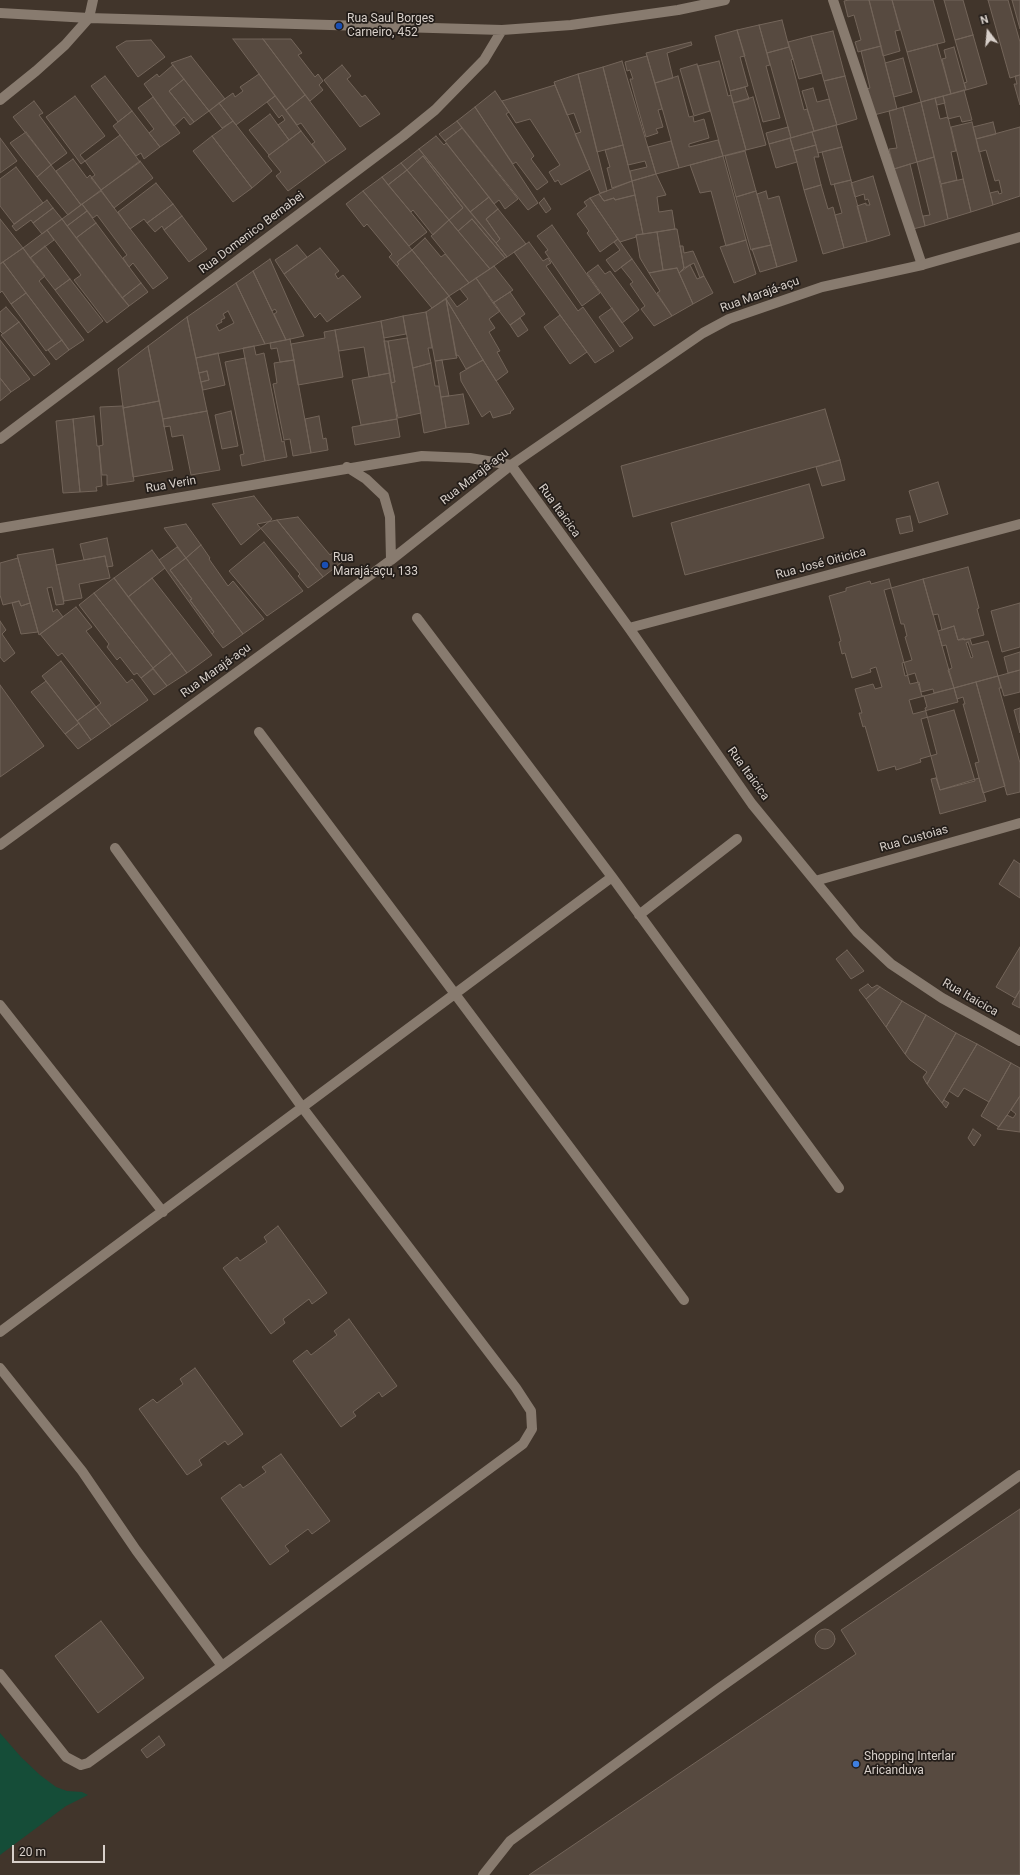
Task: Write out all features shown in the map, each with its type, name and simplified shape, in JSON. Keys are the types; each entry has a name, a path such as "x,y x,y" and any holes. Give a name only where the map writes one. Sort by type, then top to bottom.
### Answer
{"street":[{"path":"0,100 66,45 89,18 93,0"},
{"path":"0,12 89,18 502,30 571,25 678,10 725,0"},
{"path":"833,0 922,265"},
{"name":"Rua Domenico Bernabei","path":"0,439 403,136 435,110 484,60 502,30"},
{"name":"Rua Marajá-açu","path":"0,845 391,560 511,466 704,333 729,319 822,287 922,265 1020,237"},
{"name":"Rua Verin","path":"0,528 422,456 470,458 511,466"},
{"name":"Rua Itaicica","path":"511,466 628,628 752,804 858,932 891,964 942,998 1020,1041"},
{"path":"347,468 366,479 384,496 390,517 391,560"},
{"name":"Rua José Oiticica","path":"628,628 1020,524"},
{"path":"417,618 612,877 839,1188"},
{"path":"259,732 684,1300"},
{"name":"Rua Custoias","path":"815,881 1020,823"},
{"path":"639,915 737,839"},
{"path":"0,1674 66,1757 81,1765 88,1763 523,1444 532,1429 531,1411 516,1388 302,1107 115,848"},
{"path":"2,1327 163,1212 612,877"},
{"path":"0,1005 163,1212"},
{"path":"0,1368 82,1471 136,1550 222,1666"},
{"path":"484,1875 510,1841 718,1689 1020,1475"}],"green space":[{"path":"0,1733 21,1757 40,1775 56,1787 67,1791 82,1792 88,1795 66,1806 0,1855"}],"building":[{"path":"869,0 881,46 858,52 855,42 861,40 854,15 848,17 844,1"},
{"path":"869,0 892,0 900,30 895,31 900,51 883,56"},
{"path":"892,0 933,0 945,42 907,52"},
{"path":"944,0 963,0 973,35 955,40"},
{"path":"988,0 1008,0 1020,42 1020,75 1010,78"},
{"path":"1012,0 1020,0 1020,29"},
{"path":"782,20 789,47 767,53 759,25"},
{"path":"759,25 770,65 766,66 780,118 763,122 737,30"},
{"path":"737,30 745,56 740,57 748,86 730,91 715,36"},
{"path":"833,31 845,76 824,81 811,36"},
{"path":"973,35 987,84 966,90 964,83 967,82 955,40"},
{"path":"811,36 822,73 799,79 788,42"},
{"path":"233,39 263,39 305,95 286,110"},
{"path":"263,39 291,39 302,53 298,55 315,77 318,74 323,81 319,85 323,90 310,101"},
{"path":"151,40 165,57 138,77 116,47 126,41"},
{"path":"691,42 692,45 667,53 673,78 655,83 646,53"},
{"path":"937,44 951,94 921,102 907,52"},
{"path":"881,46 897,109 874,115 867,89 870,88 861,51"},
{"path":"789,47 804,110 807,109 814,131 791,138 767,53"},
{"path":"954,47 966,90 951,94 942,59 946,58 944,50"},
{"path":"191,56 225,99 209,111 171,63"},
{"path":"647,56 662,109 658,110 663,127 656,129 658,133 646,137 630,79 633,79 630,70 627,71 625,62"},
{"path":"903,58 912,92 894,97 885,63"},
{"path":"622,61 656,174 632,181 630,171 647,167 645,161 628,165 603,67"},
{"path":"719,61 728,96 731,95 746,150 723,156 698,66"},
{"path":"697,64 710,111 694,116 680,69"},
{"path":"173,65 184,79 169,91 194,122 190,125 184,117 174,126 144,84 157,74 159,77"},
{"path":"342,65 351,76 347,79 362,97 365,95 380,114 360,127 324,80"},
{"path":"603,67 623,145 597,152 578,74"},
{"path":"259,74 275,96 236,125 219,103 233,93 235,97 243,91 240,87"},
{"path":"578,74 607,191 600,193 575,134 581,132 574,113 567,115 554,82"},
{"path":"1020,75 1020,105 1014,84 1017,84 1015,76"},
{"path":"105,76 132,111 118,122 91,86"},
{"path":"678,76 689,117 693,116 694,122 704,119 709,138 689,144 689,147 718,140 723,156 679,168 655,83"},
{"path":"845,76 857,119 837,125 824,81"},
{"path":"184,79 209,111 194,122 169,91"},
{"path":"555,85 590,169 561,185 558,180 555,182 549,172 560,165 530,119 516,123 502,101"},
{"path":"745,87 749,99 733,103 730,91"},
{"path":"813,88 817,102 829,99 837,125 814,131 802,91"},
{"path":"964,90 972,120 962,122 960,116 948,119 943,96"},
{"path":"495,91 509,112 506,114 534,156 531,159 548,182 537,190 516,162 513,164 475,107"},
{"path":"305,95 346,149 326,163 312,144 315,142 301,123 297,125 286,110"},
{"path":"75,96 105,136 80,155 85,161 81,164 46,117"},
{"path":"275,96 301,131 289,140 278,125 285,120 282,115 279,118 267,102"},
{"path":"943,96 945,103 937,105 935,98"},
{"path":"153,97 180,133 160,147 149,133 154,129 138,108"},
{"path":"753,97 766,145 746,150 733,103"},
{"path":"935,98 940,119 948,117 956,151 951,152 957,180 941,184 921,102"},
{"path":"34,101 43,113 39,115 67,153 51,165 13,117"},
{"path":"921,102 934,157 917,162 903,107"},
{"path":"219,103 233,121 222,128 209,111"},
{"path":"475,107 538,203 528,210 457,121"},
{"path":"903,107 917,162 894,169 889,149 897,148 889,111"},
{"path":"132,111 160,147 144,159 141,153 136,156 113,126"},
{"path":"270,114 289,140 269,155 249,130"},
{"path":"233,121 272,171 252,188 212,136"},
{"path":"457,121 462,128 445,141 439,134"},
{"path":"972,122 993,205 971,212 951,127"},
{"path":"993,122 996,134 976,139 973,127"},
{"path":"836,125 842,147 818,153 812,132"},
{"path":"788,127 791,138 769,144 766,133"},
{"path":"1020,127 1020,196 993,205 990,193 998,191 999,194 1002,193 999,180 995,181 986,150 979,152 976,139"},
{"path":"462,128 518,199 505,209 499,200 494,204 445,141"},
{"path":"301,131 326,163 288,191 276,176 281,172 268,156"},
{"path":"26,132 51,165 37,177 10,143"},
{"path":"812,132 816,145 794,151 790,138"},
{"path":"120,135 140,162 101,190 91,178 95,175 85,161"},
{"path":"212,136 252,188 233,202 193,151"},
{"path":"436,136 444,145 446,143 489,197 470,212 419,149"},
{"path":"0,138 17,161 0,173"},
{"path":"790,138 797,162 776,168 769,144"},
{"path":"671,141 679,168 656,174 648,147"},
{"path":"623,145 632,181 612,188 607,168 610,167 605,150"},
{"path":"816,145 819,157 814,157 821,185 804,190 794,151"},
{"path":"842,147 851,180 831,185 822,152"},
{"path":"419,149 507,257 505,258 472,219 458,231 449,220 463,208 423,156 407,170 401,163"},
{"path":"745,151 756,191 736,197 725,156"},
{"path":"423,156 463,208 449,220 407,170"},
{"path":"723,156 746,240 726,246 711,191 700,193 690,165"},
{"path":"934,157 948,219 925,226 923,216 930,215 917,162"},
{"path":"73,159 87,178 90,175 101,190 81,205 56,171"},
{"path":"140,161 153,178 114,208 101,190"},
{"path":"401,163 407,170 388,185 382,177"},
{"path":"910,164 925,226 913,229 894,169"},
{"path":"51,165 81,205 68,215 37,177"},
{"path":"16,167 43,203 14,224 0,206 0,179"},
{"path":"407,170 449,220 433,235 413,210 411,212 388,185"},
{"path":"656,174 666,195 657,197 659,212 672,210 675,229 643,234 632,181"},
{"path":"873,176 890,235 867,242 857,206 866,203 866,205 870,205 868,199 865,200 864,194 855,197 851,183"},
{"path":"382,177 427,232 409,246 363,191"},
{"path":"963,179 971,212 948,219 941,184"},
{"path":"851,180 867,242 844,248 835,215 842,213 834,184"},
{"path":"632,181 635,195 604,201 599,194"},
{"path":"156,183 173,204 147,223 144,219 130,229 118,212"},
{"path":"821,185 828,209 833,207 844,248 823,254 804,190"},
{"path":"101,191 168,278 153,289 133,263 129,267 123,258 127,255 97,215 93,218 82,204"},
{"path":"363,191 412,250 397,262 399,264 397,266 389,257 392,254 367,224 364,227 346,204"},
{"path":"756,191 771,245 751,250 736,197"},
{"path":"766,191 768,199 779,196 797,261 777,267 757,194"},
{"path":"599,194 604,201 635,195 643,234 636,235 636,237 620,242 590,198"},
{"path":"489,197 498,209 486,219 500,239 496,243 470,212"},
{"path":"544,198 551,209 546,213 539,203"},
{"path":"590,198 618,239 600,252 587,233 589,231 577,214 587,206 584,202"},
{"path":"47,200 53,208 33,223 31,220 16,231 12,226"},
{"path":"82,204 87,211 67,226 62,219"},
{"path":"173,204 182,216 164,230 162,226 155,232 147,223"},
{"path":"53,208 62,219 42,234 33,223"},
{"path":"498,209 526,244 507,257 496,243 500,239 486,219"},
{"path":"87,211 96,223 76,238 67,226"},
{"path":"182,216 207,249 189,262 164,230"},
{"path":"0,219 23,248 0,264"},
{"path":"62,219 129,306 107,323 74,280 81,275 47,230"},
{"path":"472,219 505,258 490,269 458,231"},
{"path":"449,220 490,269 469,283 431,236"},
{"path":"96,223 141,283 122,298 76,238"},
{"path":"552,225 600,293 582,306 545,252 548,250 537,236"},
{"path":"677,229 684,268 679,273 677,268 663,270 657,232"},
{"path":"47,230 54,240 30,258 23,248"},
{"path":"657,232 663,270 649,273 640,258 636,235"},
{"path":"425,238 441,257 445,254 469,283 449,296 412,250"},
{"path":"618,239 632,259 615,272 606,260 620,250 614,242"},
{"path":"746,240 756,274 734,283 720,247"},
{"path":"529,242 543,261 548,258 551,263 546,266 578,311 583,307 614,351 595,363 514,252"},
{"path":"297,245 307,257 284,274 275,260"},
{"path":"771,245 777,267 760,272 752,249"},
{"path":"45,246 70,279 55,290 30,258"},
{"path":"680,246 683,246 684,253 693,251 704,276 700,278 694,263 684,268"},
{"path":"23,248 45,276 39,281 84,340 69,350 3,262"},
{"path":"320,248 339,271 335,274 338,279 343,275 361,297 327,322 320,313 315,318 284,274"},
{"path":"412,250 449,296 432,308 397,266 399,264 397,262"},
{"path":"270,259 304,336 286,340 274,314 277,312 275,309 272,311 253,271"},
{"path":"632,259 672,316 654,326 641,309 645,306 630,284 633,282 621,267"},
{"path":"3,262 26,293 11,304 2,291 0,293 0,264"},
{"path":"598,265 605,274 610,271 639,310 622,323 587,273"},
{"path":"690,265 697,279 704,276 713,293 693,304 679,273"},
{"path":"494,266 513,290 493,303 476,278"},
{"path":"677,268 693,304 672,316 657,293 660,291 649,273"},
{"path":"253,271 286,340 265,344 236,283"},
{"path":"476,278 500,311 489,319 495,328 489,332 500,351 497,352 508,372 496,381 446,299 449,296 457,307 468,299 460,289"},
{"path":"70,279 103,321 88,333 55,290"},
{"path":"141,283 148,292 129,306 122,298"},
{"path":"236,283 265,344 196,358 187,317","holes":["228,311 234,323 219,331 216,325 222,322 221,320 225,318 223,314"]},
{"path":"510,292 525,314 510,325 493,303"},
{"path":"26,293 62,340 46,351 11,304"},
{"path":"446,299 483,360 466,369 458,355 456,356"},
{"path":"446,299 457,358 435,361 426,312"},
{"path":"6,307 19,322 3,334 0,331 0,312"},
{"path":"612,308 633,338 620,347 599,317"},
{"path":"426,312 432,348 428,348 431,363 413,368 403,316"},
{"path":"560,315 587,352 570,364 544,327"},
{"path":"403,316 406,334 384,338 381,321"},
{"path":"187,317 207,411 163,419 148,346"},
{"path":"520,318 528,330 518,337 510,325"},
{"path":"381,321 390,373 369,377 364,347 339,351 335,330"},
{"path":"19,322 50,364 34,376 1,335"},
{"path":"335,330 343,377 298,385 291,344 325,338 324,332"},
{"path":"407,338 421,413 398,418 391,383 395,382 388,341"},
{"path":"290,339 294,360 280,362 277,348 271,349 270,343"},
{"path":"0,340 30,379 11,392 0,378"},
{"path":"62,340 69,350 56,360 48,350"},
{"path":"384,341 388,341 395,382 391,383"},
{"path":"148,346 159,401 123,408 118,369"},
{"path":"254,346 256,355 264,353 282,442 284,441 287,457 265,461 243,348"},
{"path":"218,353 225,385 203,390 201,382 209,380 207,371 199,373 196,358"},
{"path":"245,358 265,461 242,466 240,455 244,454 225,362"},
{"path":"294,360 311,453 293,456 290,439 284,440 273,384 277,383 274,363"},
{"path":"442,360 449,396 441,397 435,361"},
{"path":"483,360 514,409 510,412 511,413 493,418 490,411 482,417 461,381 460,373"},
{"path":"431,363 435,386 439,386 446,428 424,433 413,368"},
{"path":"207,371 209,380 201,382 199,373"},
{"path":"390,373 397,419 361,425 352,380"},
{"path":"0,378 11,392 0,401"},
{"path":"463,394 469,424 446,428 441,397"},
{"path":"159,401 173,470 133,477 123,408"},
{"path":"123,406 134,481 107,485 107,475 102,475 99,446 103,445 100,407"},
{"path":"825,409 840,460 633,517 621,466"},
{"path":"207,411 220,470 191,475 183,435 172,437 170,426 164,427 163,419"},
{"path":"231,411 238,446 222,449 215,415"},
{"path":"94,416 97,446 99,446 102,486 96,487 97,491 80,492 73,419"},
{"path":"319,416 323,439 326,438 328,450 311,453 305,419"},
{"path":"73,419 80,492 63,493 56,421"},
{"path":"397,419 400,437 355,445 352,427"},
{"path":"840,460 845,480 822,486 816,467"},
{"path":"938,482 948,514 919,523 909,491"},
{"path":"809,484 824,538 685,575 671,523"},
{"path":"254,496 272,519 241,545 212,504"},
{"path":"910,516 913,531 900,534 896,519"},
{"path":"298,517 330,555 334,552 342,562 323,577 277,520"},
{"path":"277,520 323,577 308,588 298,576 300,574 257,524"},
{"path":"186,524 201,545 186,558 164,528"},
{"path":"107,538 113,566 107,567 105,556 84,560 80,544"},
{"path":"264,542 303,591 267,616 229,571"},
{"path":"201,545 228,586 233,581 264,619 243,634 186,558"},
{"path":"177,547 186,558 170,570 214,632 212,634 159,560"},
{"path":"53,549 64,604 56,605 52,587 47,588 53,612 57,609 63,617 39,635 17,555"},
{"path":"152,550 165,568 128,597 114,578"},
{"path":"105,556 110,578 79,584 82,598 64,601 56,565"},
{"path":"18,558 30,603 21,606 19,601 3,605 0,595 0,563"},
{"path":"186,558 243,634 223,648 212,634 214,632 190,600 192,599 170,570"},
{"path":"968,567 979,608 977,609 984,635 958,640 954,626 942,630 938,614 933,615 923,579"},
{"path":"114,578 172,653 153,668 94,593"},
{"path":"152,578 212,655 187,673 128,597"},
{"path":"889,579 901,624 904,624 907,636 905,637 912,660 902,663 905,676 915,673 927,707 925,708 937,754 920,759 921,762 896,770 895,766 878,771 865,726 863,727 859,713 862,713 855,689 873,684 875,689 882,687 876,667 870,669 871,672 852,678 845,653 842,654 839,642 841,641 829,596 846,591 846,588 870,581 871,584"},
{"path":"923,579 954,688 934,693 933,689 921,692 919,682 910,684 884,590"},
{"path":"94,593 153,668 141,678 137,673 134,675 120,657 117,660 107,647 109,644 79,605"},
{"path":"19,601 21,606 30,603 38,632 21,634 12,603"},
{"path":"1020,603 1020,647 1002,652 991,611"},
{"path":"76,607 92,627 86,631 127,683 132,679 148,700 111,726 96,707 101,703 62,653 58,656 40,634"},
{"path":"0,621 6,630 2,634 15,653 4,662 0,657"},
{"path":"954,626 958,640 970,639 972,645 988,641 998,676 954,688 948,670 952,668 946,645 942,646 938,631","holes":["968,642 973,657 971,658 966,643"]},
{"path":"1020,652 1020,670 1008,673 1004,657"},
{"path":"172,653 187,673 167,686 153,668"},
{"path":"61,661 96,707 77,721 42,676"},
{"path":"153,669 167,686 154,695 141,678"},
{"path":"1020,670 1020,692 1004,696 998,676"},
{"path":"998,676 1001,688 999,688 1020,763 1020,792 1007,795 976,682"},
{"path":"46,681 79,723 65,734 31,692"},
{"path":"976,682 1005,786 983,793 975,763 979,762 963,704 965,704 963,697 957,699 954,688"},
{"path":"0,685 44,746 0,777"},
{"path":"954,688 958,702 913,714 909,700"},
{"path":"96,707 111,726 91,740 77,721"},
{"path":"1020,708 1020,733 1014,710"},
{"path":"954,710 975,781 940,790 921,719"},
{"path":"79,723 91,740 78,749 65,734"},
{"path":"936,778 940,790 979,778 986,801 940,814 931,779"},
{"path":"1014,860 1020,864 1020,898 999,884"},
{"path":"1020,947 1020,990 1015,998 996,987"},
{"path":"847,950 864,971 851,979 836,959"},
{"path":"868,984 872,988 877,985 880,987 866,999 859,990"},
{"path":"880,987 902,1001 886,1027 866,999"},
{"path":"1020,990 1020,1008 1012,1004"},
{"path":"902,1001 926,1015 905,1054 886,1027"},
{"path":"926,1015 956,1033 927,1084 923,1077 927,1072 910,1060 905,1054"},
{"path":"956,1033 977,1044 942,1103 927,1084"},
{"path":"977,1044 1011,1063 989,1102 964,1088 958,1097 949,1091"},
{"path":"1011,1063 1020,1068 1020,1096 999,1127 981,1116"},
{"path":"1020,1096 1020,1132 997,1129 1007,1115 1013,1118 1016,1114 1011,1110"},
{"path":"944,1100 949,1103 946,1108 942,1103"},
{"path":"973,1129 981,1135 974,1146 968,1138"},
{"path":"278,1226 327,1293 312,1304 309,1299 283,1319 285,1323 271,1334 223,1268 237,1257 240,1261 267,1242 264,1237"},
{"path":"349,1319 397,1386 382,1397 379,1392 353,1412 356,1416 341,1427 293,1361 307,1350 311,1355 337,1335 334,1331"},
{"path":"195,1368 243,1434 228,1445 225,1441 199,1460 202,1465 187,1475 139,1409 153,1399 157,1403 183,1384 180,1379"},
{"path":"281,1454 330,1521 312,1534 308,1529 285,1546 289,1551 270,1565 221,1498 240,1484 243,1488 266,1472 262,1467"},
{"name":"Shopping Interlar Aricanduva","path":"1020,1509 1020,1875 529,1875 856,1654 841,1630"},
{"path":"101,1621 144,1678 98,1713 55,1656"},
{"path":"821,1629 829,1629 835,1635 835,1643 829,1649 821,1649 815,1643 815,1635"},
{"path":"159,1736 165,1745 147,1758 141,1750"}],"place":[{"name":"Rua Saul Borges Carneiro, 452","path":"339,26"},
{"name":"Rua Marajá-açu, 133","path":"325,565"},
{"name":"Shopping Interlar Aricanduva","path":"856,1764"}]}
